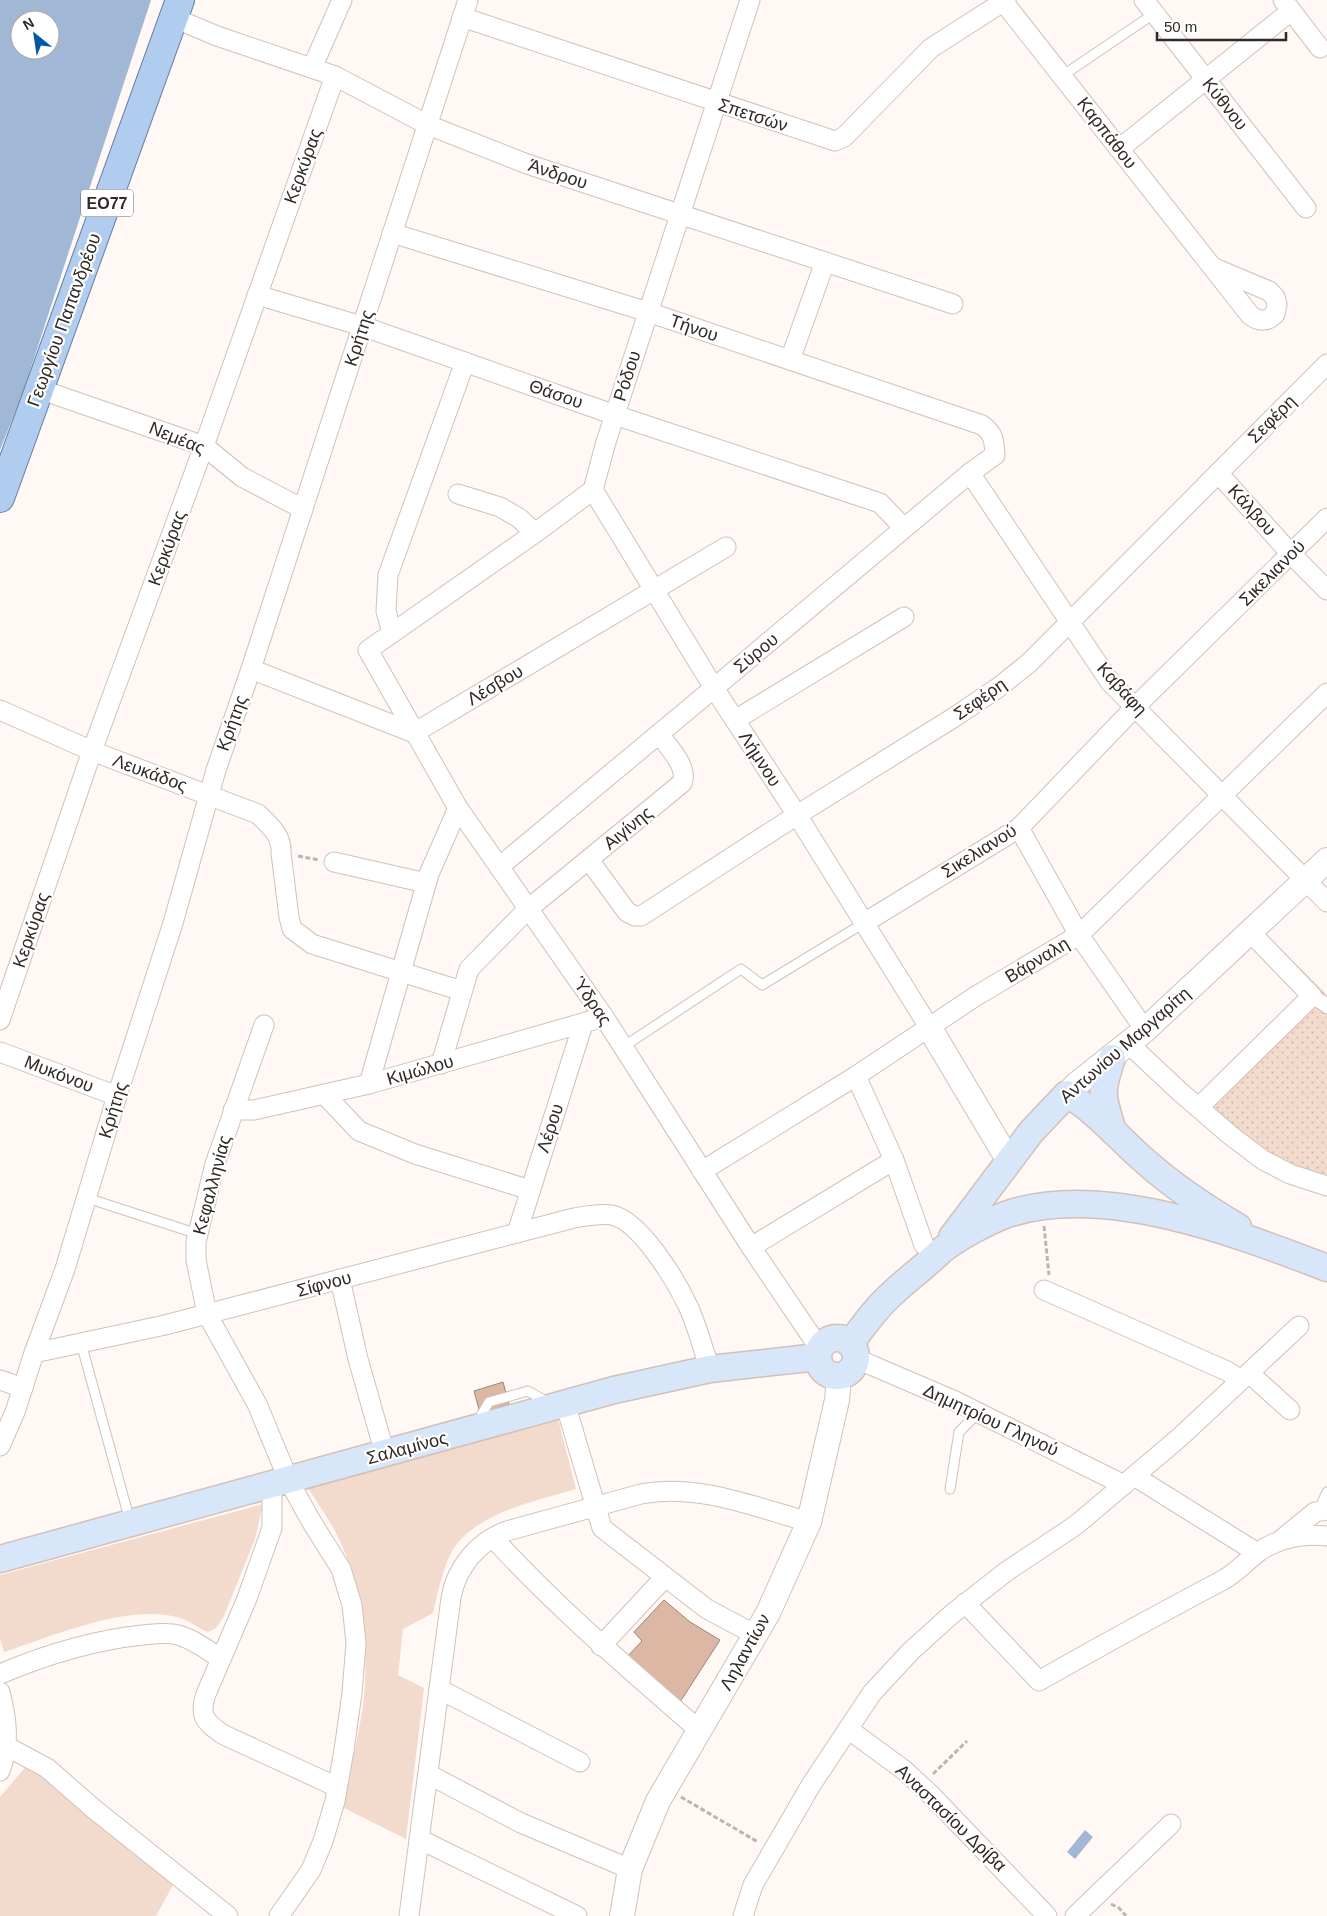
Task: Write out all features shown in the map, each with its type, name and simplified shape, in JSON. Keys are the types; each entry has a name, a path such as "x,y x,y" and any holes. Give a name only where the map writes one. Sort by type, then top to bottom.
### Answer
{"main road":[{"name":"Γεωργίου Παπανδρέου","path":"0,498 177,9"},
{"path":"1113,1132 1106,1110 1103,1088 1129,1044"},
{"path":"1067,1094 1086,1107 1147,1164 1210,1210 1268,1246"},
{"name":"Αντωνίου Μαργαρίτη","path":"934,1247 985,1197 1031,1132 1067,1094"},
{"path":"1123,1208 1142,1201 1148,1196 1151,1190 1152,1176 1147,1164"},
{"path":"985,1197 993,1210 1005,1215"},
{"path":"819,1353 822,1369 827,1374 848,1360 878,1307 934,1247 1005,1215 1041,1206 1102,1205 1174,1218 1268,1246 1327,1268"},
{"name":"Σαλαμίνος","path":"0,1560 385,1454 554,1401 710,1368 819,1353 828,1340 834,1339 846,1340 848,1360"}],"street":[{"path":"312,68 342,0"},
{"name":"Ρόδου","path":"594,490 615,415 750,0"},
{"name":"Σπετσών","path":"465,8 718,103 829,140 838,141 931,48 1004,0"},
{"name":"Καρπάθου","path":"1004,0 1212,267 1249,295"},
{"path":"1119,149 1206,79 1287,6 1320,48"},
{"name":"Κύθνου","path":"1150,7 1306,208"},
{"name":"Κρήτης","path":"0,1446 15,1412 34,1353 65,1269 117,1096 173,923 216,770 251,670 465,8"},
{"name":"Άνδρου","path":"177,9 226,40 335,76 428,125 527,164 953,304"},
{"name":"Κερκύρας","path":"0,1020 92,752 204,446 335,76"},
{"name":"Τήνου","path":"392,234 648,312 982,425 991,432"},
{"path":"790,360 826,262"},
{"name":"Θάσου","path":"256,295 362,326 615,415 880,503 904,528"},
{"path":"465,362 388,576 386,611 392,633 594,490"},
{"name":"Σεφέρη","path":"589,860 627,912 632,916 639,916 797,815 911,746 981,700 1022,669 1327,364"},
{"name":"Νεμέας","path":"39,389 204,446 242,477 303,509"},
{"name":"Σύρου","path":"499,867 970,473 995,455 991,432"},
{"name":"Καβάφη","path":"970,473 1110,682 1136,706 1327,902"},
{"name":"Κάλβου","path":"1218,473 1291,554 1327,590"},
{"name":"Λήμνου","path":"594,490 714,688 797,815 929,1027"},
{"path":"458,494 500,507 519,518 535,533"},
{"name":"Σικελιανού","path":"864,923 1019,828 1136,706 1327,518"},
{"name":"Λέσβου","path":"414,733 726,547"},
{"path":"735,720 904,617"},
{"name":"Ύδρας","path":"392,633 368,650 458,808 604,1017 819,1353"},
{"path":"251,670 414,733"},
{"name":"Βάρναλη","path":"702,1171 856,1076 976,996 1079,936 1327,693"},
{"name":"Λευκάδος","path":"0,710 92,752 258,814 273,828 282,843 281,853 292,929 312,944 462,991"},
{"name":"Αιγίνης","path":"440,1064 469,969 528,909 682,783 684,770 659,734"},
{"path":"369,1084 426,883 458,808"},
{"path":"1019,828 1079,936 1129,1044 1179,1091 1263,1160 1290,1174 1327,1186"},
{"name":"Αντωνίου Μαργαρίτη","path":"1067,1094 1076,1084 1129,1044 1327,860"},
{"path":"334,862 426,883"},
{"path":"1199,1107 1320,1001 1250,933"},
{"name":"Κιμώλου","path":"233,1110 254,1110 369,1084 604,1017"},
{"name":"Λέρου","path":"517,1233 583,1024"},
{"name":"Κεφαλληνίας","path":"264,1025 215,1164 198,1234 196,1260 207,1314 271,1433 281,1483 311,1521 341,1569 352,1605 356,1643 352,1693 337,1787 323,1842 311,1870 279,1916"},
{"path":"929,1027 1009,1161"},
{"name":"Μυκόνου","path":"0,1052 117,1096"},
{"path":"856,1076 934,1247"},
{"path":"324,1094 359,1131 415,1154 530,1190"},
{"path":"751,1247 894,1160"},
{"name":"Σίφνου","path":"34,1353 165,1325 574,1218 614,1215 628,1223 643,1237 667,1267 688,1305 710,1368"},
{"path":"340,1280 358,1359 385,1454"},
{"path":"1047,1291 1227,1370 1245,1376 1267,1387 1290,1410"},
{"path":"743,1916 753,1884 811,1785 872,1693 911,1651 965,1603 1007,1571 1076,1525 1178,1438 1299,1326"},
{"name":"Δημητρίου Γληνού","path":"848,1360 864,1362 1129,1480 1256,1552"},
{"name":"Ληλαντίων","path":"622,1916 630,1869 658,1801 768,1614 809,1522 848,1360"},
{"path":"0,1380 23,1388"},
{"path":"554,1401 602,1528 707,1609 756,1635"},
{"path":"281,1483 272,1528 246,1601 202,1707 203,1717 222,1734 337,1787"},
{"path":"409,1916 451,1598 461,1571 471,1556 492,1538 507,1531 647,1493 689,1491 809,1522"},
{"path":"965,1603 1039,1681 1144,1621 1224,1580 1256,1552 1282,1540 1322,1510"},
{"path":"1282,1540 1306,1536 1327,1536"},
{"path":"492,1538 522,1570 601,1646 700,1731"},
{"path":"601,1646 666,1577"},
{"path":"0,1674 39,1659 85,1646 128,1636 160,1633 178,1635 202,1646 221,1659"},
{"path":"439,1689 580,1762"},
{"path":"0,1692 7,1727 5,1759 0,1770"},
{"name":"Αναστασίου Δρίβα","path":"848,1729 904,1770 921,1785 1047,1916"},
{"path":"6,1746 47,1768 109,1821 228,1916"},
{"path":"428,1774 521,1824 630,1869"},
{"path":"1075,1916 1171,1824"},
{"path":"419,1839 578,1916"}],"lane":[{"path":"1062,76 1150,7"},
{"name":"Σικελιανού","path":"623,1047 741,970 762,985 864,923"},
{"path":"86,1198 198,1234"},
{"path":"81,1343 131,1524"},
{"path":"479,1419 489,1402 528,1391 554,1401"},
{"path":"950,1488 959,1432 978,1413"},
{"path":"1322,1510 1327,1492"}],"path":[{"path":"281,853 334,862"},
{"path":"1041,1206 1047,1291"},
{"path":"921,1785 967,1742"},
{"path":"666,1788 772,1850"}],"shaded area":[{"path":"1275,943 1327,995 1327,1186 1290,1174 1199,1107 1312,996 1267,949"},
{"path":"558,1419 576,1489 508,1510 475,1527 462,1538 452,1551 443,1574 433,1613 403,1629 398,1675 424,1688 406,1839 342,1807 363,1706 365,1646 363,1625 356,1585 343,1548 331,1524 308,1488"},
{"path":"263,1504 255,1539 224,1616 216,1628 208,1632 177,1617 157,1614 135,1615 113,1618 67,1630 4,1652 0,1639 0,1575"},
{"path":"28,1764 136,1856 174,1883 156,1916 0,1916 0,1797"}],"water":[{"path":"0,0 151,0 23,392 0,450"},
{"path":"1085,1830 1093,1837 1075,1859 1067,1852"}],"building":[{"path":"503,1382 509,1404 480,1413 474,1391"},
{"path":"664,1600 690,1622 720,1640 680,1702 625,1659 642,1641 634,1632"}]}
